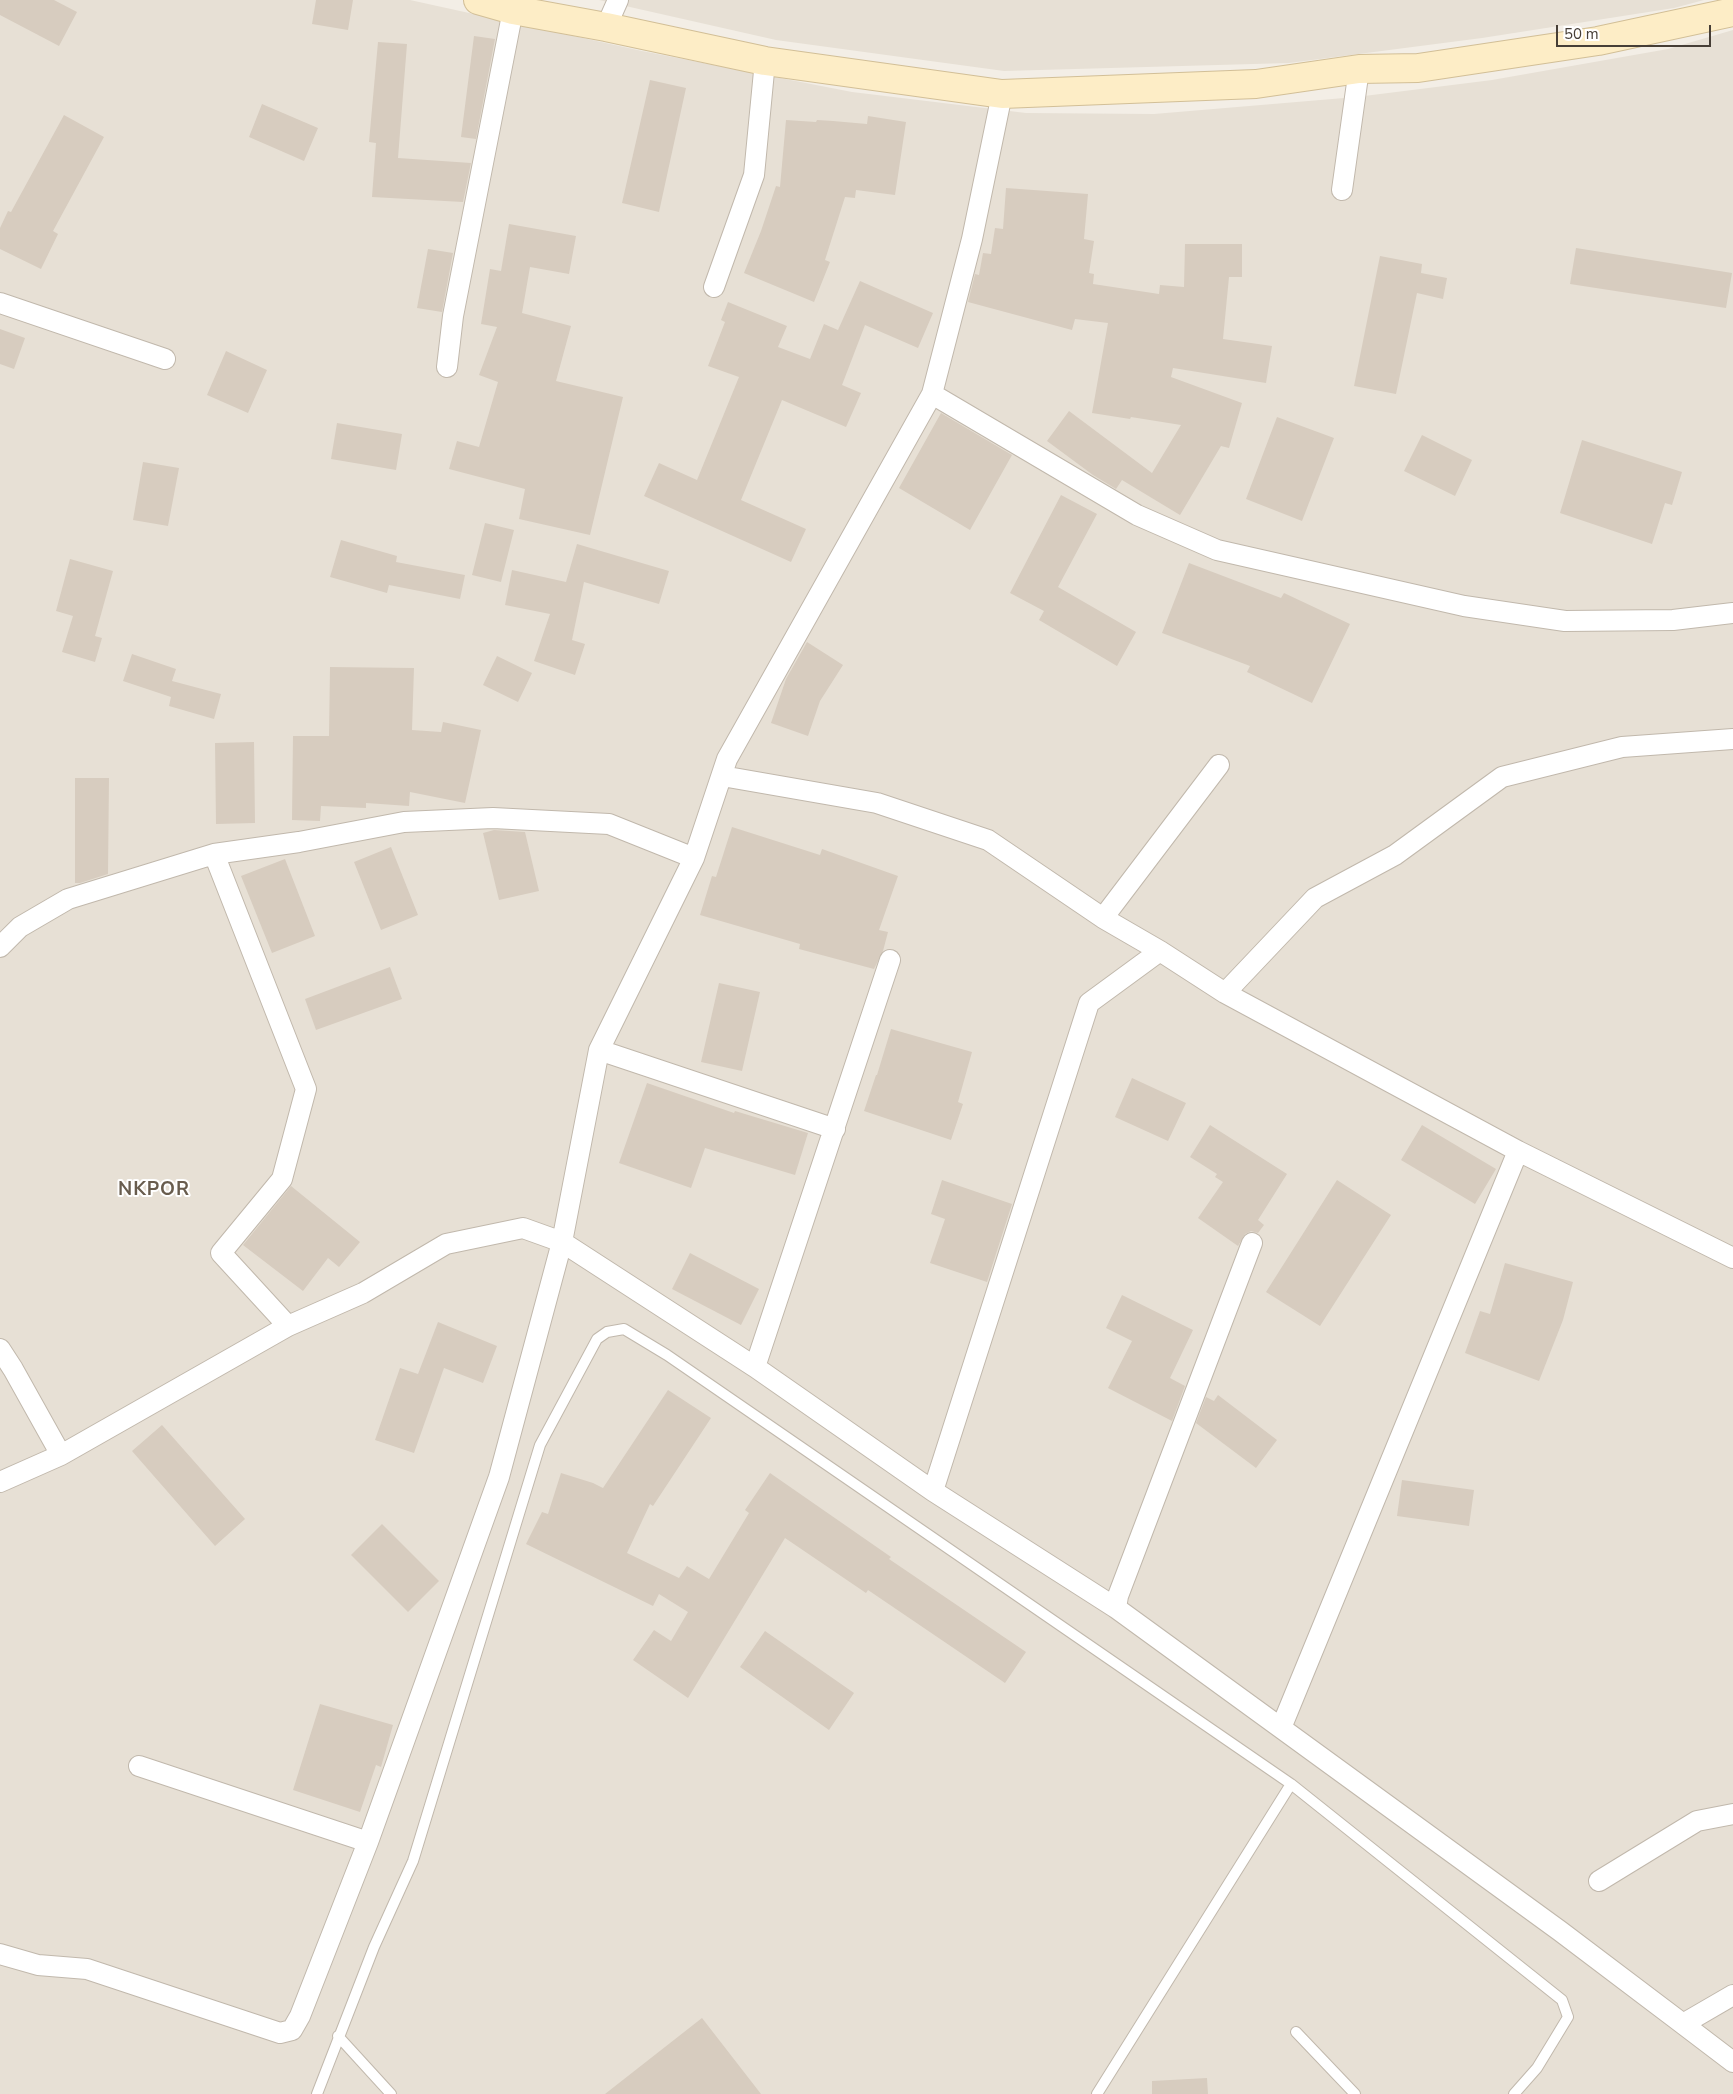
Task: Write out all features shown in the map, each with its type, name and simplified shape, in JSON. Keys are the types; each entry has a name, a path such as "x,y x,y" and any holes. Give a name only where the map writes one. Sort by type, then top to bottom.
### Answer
{"main road":[{"path":"478,0 513,10 606,27 765,61 1002,94 1256,84 1358,69 1418,68 1598,41 1733,12"}],"street":[{"path":"606,27 618,0"},
{"path":"447,367 453,316 513,10"},
{"path":"714,287 754,175 765,61"},
{"path":"1342,190 1358,69"},
{"path":"0,1954 38,1965 87,1969 280,2033 292,2030 300,2016 368,1842 499,1477 562,1242 599,1050 694,858 732,750 932,394 972,239 1002,94"},
{"path":"0,303 165,359"},
{"path":"932,394 1137,515 1217,550 1464,606 1565,621 1673,620 1733,614"},
{"path":"1225,993 1315,898 1395,855 1502,777 1622,747 1733,739"},
{"path":"1103,918 1219,765"},
{"path":"722,776 877,803 988,840 1103,918 1160,951 1225,993 1518,1151 1733,1258"},
{"path":"0,947 20,927 68,899 214,854 298,842 404,822 493,818 609,824 694,858"},
{"path":"214,854 306,1089 282,1179 221,1254 288,1326"},
{"path":"933,1491 1089,1003 1160,951"},
{"path":"755,1367 890,960"},
{"path":"599,1050 835,1129"},
{"path":"1281,1728 1518,1151"},
{"path":"0,1482 61,1455 288,1326 363,1293 446,1244 522,1228 562,1242 755,1367 933,1491 1116,1608 1733,2062"},
{"path":"1116,1608 1118,1596 1252,1244"},
{"path":"0,1349 61,1455"},
{"path":"139,1766 368,1842"},
{"path":"1599,1881 1697,1821 1733,1814"},
{"path":"1683,2024 1733,1995"}],"lane":[{"path":"317,2094 374,1947 413,1861 540,1445 597,1340 607,1332 624,1329 640,1337 1291,1784 1562,2000 1568,2017 1537,2068 1514,2094"},
{"path":"1097,2094 1291,1784"},
{"path":"1296,2032 1355,2094"},
{"path":"338,2036 391,2094"}],"shaded area":[{"path":"0,0 410,0 642,51 852,92 1026,113 1154,114 1356,97 1492,80 1668,49 1733,30 1733,2094 0,2094"},
{"path":"599,0 1704,0 1674,8 1482,38 1289,63 1004,71 776,40"}],"building":[{"path":"0,0 54,0 77,12 59,46 0,15"},
{"path":"316,0 353,0 348,30 312,24"},
{"path":"474,36 495,39 476,139 461,137"},
{"path":"378,42 407,44 398,158 471,163 463,202 372,197 376,143 369,142"},
{"path":"650,80 686,88 659,212 622,203"},
{"path":"262,104 318,128 304,161 249,137"},
{"path":"64,115 104,137 53,231 58,234 41,269 0,249 0,228 8,211 11,212"},
{"path":"868,116 906,122 895,195 856,190 855,198 845,197 825,260 830,262 814,302 744,273 776,186 780,187 786,120 816,122 817,120 867,124"},
{"path":"1006,188 1088,194 1084,239 1094,241 1089,273 1094,274 1093,284 1159,294 1160,285 1184,287 1185,244 1242,244 1242,277 1229,277 1223,339 1272,346 1266,383 1173,368 1171,377 1242,403 1229,448 1221,446 1180,515 1122,480 1116,489 1093,475 1047,441 1069,411 1152,473 1181,425 1092,413 1108,323 1075,319 1072,330 968,302 975,274 979,275 983,253 991,254 995,228 1003,229"},
{"path":"509,224 576,236 569,274 530,267 522,313 571,326 556,381 623,397 590,535 519,519 525,489 449,469 457,441 479,447 498,382 479,375 497,327 481,324 490,269 501,271"},
{"path":"1576,248 1732,273 1726,308 1570,284"},
{"path":"428,249 453,253 442,312 417,308"},
{"path":"1380,256 1422,264 1421,273 1447,278 1443,299 1417,293 1396,394 1354,386"},
{"path":"860,281 933,313 918,348 865,325 842,385 861,393 846,427 782,400 741,500 806,529 791,562 644,496 659,463 697,480 739,377 708,366 725,322 721,320 728,302 787,326 778,347 810,359 824,324 838,330"},
{"path":"0,329 25,338 14,369 0,364"},
{"path":"226,351 267,370 248,413 207,395"},
{"path":"941,413 1012,455 970,530 899,488"},
{"path":"1277,417 1334,438 1302,521 1246,499"},
{"path":"337,423 402,434 396,470 331,459"},
{"path":"1422,435 1472,460 1455,496 1404,471"},
{"path":"1582,440 1682,472 1672,505 1665,503 1652,544 1560,513"},
{"path":"143,462 179,468 168,526 133,520"},
{"path":"1061,495 1097,514 1058,587 1136,632 1117,666 1039,620 1044,611 1010,593"},
{"path":"485,523 514,530 501,582 472,575"},
{"path":"341,540 397,556 396,562 465,575 460,599 389,585 387,593 330,577"},
{"path":"577,544 669,571 659,604 584,582 572,640 585,644 575,675 534,661 550,614 505,605 512,570 566,582"},
{"path":"70,559 113,571 95,636 102,638 95,662 62,652 73,616 56,611"},
{"path":"1189,563 1281,598 1284,593 1350,624 1312,703 1247,672 1250,666 1162,633"},
{"path":"807,642 843,665 820,701 808,736 771,723 786,679"},
{"path":"132,654 176,669 172,681 221,694 214,719 169,706 171,697 123,681"},
{"path":"497,656 532,673 518,702 483,685"},
{"path":"330,667 414,668 412,730 441,732 443,722 481,730 465,803 410,792 409,806 366,803 366,808 321,806 320,821 292,820 293,736 329,736"},
{"path":"254,742 255,823 216,824 215,743"},
{"path":"75,778 109,778 108,874 80,883 75,883"},
{"path":"732,827 820,855 822,849 898,876 879,930 888,932 883,951 874,969 799,949 800,944 700,915 712,876 716,877"},
{"path":"494,830 525,832 539,891 499,900 483,833"},
{"path":"391,847 418,915 381,930 354,862"},
{"path":"285,859 315,936 272,953 241,876"},
{"path":"390,967 402,999 316,1030 305,999"},
{"path":"719,983 760,992 742,1071 701,1062"},
{"path":"891,1029 972,1052 958,1102 963,1104 951,1140 864,1111"},
{"path":"1132,1078 1186,1103 1168,1141 1115,1117"},
{"path":"647,1083 734,1113 735,1111 808,1133 795,1175 705,1148 691,1188 619,1163"},
{"path":"1210,1125 1287,1174 1258,1220 1264,1225 1258,1233 1251,1231 1245,1234 1238,1246 1198,1218 1223,1182 1215,1177 1217,1174 1190,1157"},
{"path":"1422,1125 1496,1169 1475,1204 1401,1160"},
{"path":"942,1180 1012,1204 987,1282 930,1263 945,1219 931,1214"},
{"path":"1337,1180 1391,1215 1320,1326 1266,1292"},
{"path":"291,1186 360,1242 339,1267 328,1258 303,1291 243,1245"},
{"path":"690,1253 759,1289 741,1325 672,1289"},
{"path":"1505,1263 1573,1282 1563,1320 1539,1381 1465,1353 1480,1311 1490,1314"},
{"path":"1122,1295 1193,1330 1170,1378 1185,1386 1172,1421 1108,1388 1132,1341 1106,1328"},
{"path":"438,1322 497,1346 483,1383 444,1368 414,1453 375,1440 400,1368 418,1374"},
{"path":"668,1390 711,1418 653,1506 650,1504 627,1553 679,1578 687,1566 709,1579 749,1513 745,1510 770,1473 891,1557 889,1559 1026,1652 1005,1683 868,1590 866,1593 785,1538 688,1698 633,1660 654,1630 671,1641 688,1612 659,1594 653,1606 526,1544 542,1512 548,1514 561,1473 603,1488"},
{"path":"1218,1395 1277,1440 1256,1468 1196,1423 1206,1397 1214,1401"},
{"path":"162,1425 245,1519 215,1546 132,1451"},
{"path":"1402,1480 1474,1490 1469,1526 1397,1516"},
{"path":"382,1524 439,1581 408,1612 351,1555"},
{"path":"765,1631 854,1693 829,1730 740,1667"},
{"path":"320,1704 393,1725 381,1767 376,1765 360,1812 293,1790"},
{"path":"702,2018 761,2094 605,2094"},
{"path":"1207,2078 1208,2094 1152,2094 1152,2081"}],"district":[{"name":"NKPOR","path":"154,1190"}]}
